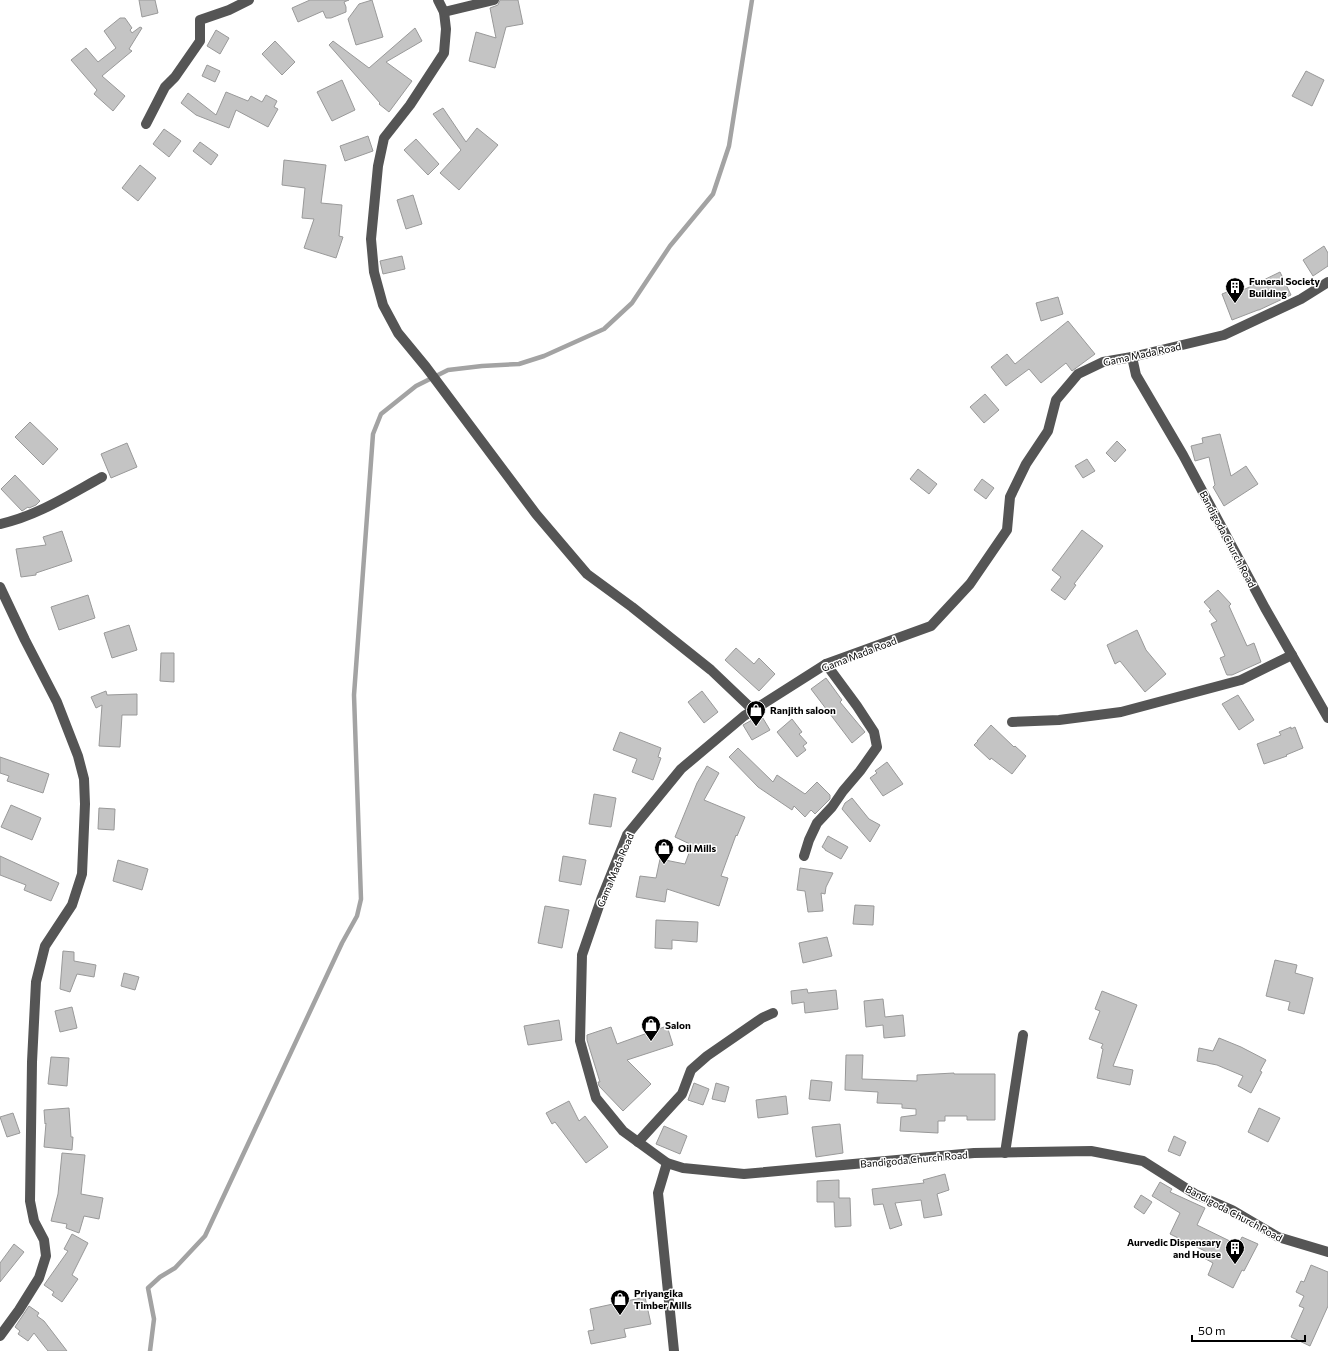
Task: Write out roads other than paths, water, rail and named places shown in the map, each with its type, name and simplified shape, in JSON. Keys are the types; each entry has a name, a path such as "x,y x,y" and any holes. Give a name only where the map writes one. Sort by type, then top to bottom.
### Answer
{"street":[{"path":"146,124 165,87 175,77 200,41 200,20 229,10 249,0"},
{"path":"438,0 444,12 446,30 444,53 410,105 384,138 378,166 371,239 374,272 383,305 398,332 536,514 587,574 712,670 753,710"},
{"path":"444,12 494,0"},
{"name":"Gama Mada Road","path":"667,1163 623,1131 596,1098 580,1041 582,954 602,897 627,835 681,769 753,710 826,664 931,626 970,584 1007,530 1010,497 1026,464 1048,431 1056,400 1078,374 1103,362 1132,357 1224,335 1301,299 1328,282"},
{"name":"Bandigoda Church Road","path":"1132,357 1136,375 1183,455 1265,608 1328,718"},
{"path":"0,524 48,507 102,477"},
{"path":"0,587 25,640 58,702 78,756 84,779 85,804 82,874 72,905 45,946 36,982 32,1062 30,1201 34,1221 44,1240 46,1256 39,1278 19,1310 0,1336"},
{"path":"1012,722 1059,720 1121,712 1241,680 1292,655"},
{"path":"804,856 809,840 818,823 832,807 842,790 860,771 877,747 874,732 826,664"},
{"path":"638,1142 682,1094 691,1070 707,1056 762,1018 773,1013"},
{"path":"1005,1153 1023,1035"},
{"name":"Bandigoda Church Road","path":"667,1163 683,1168 744,1174 974,1154 1091,1151 1143,1161 1195,1194 1232,1210 1278,1237 1328,1252"},
{"path":"667,1163 658,1193 674,1351"}],"waterway":[{"path":"150,1351 154,1319 148,1288 160,1277 175,1268 205,1236 342,943 357,916 361,899 354,695 373,434 381,414 416,386 448,370 519,364 544,356 604,329 632,303 670,246 713,194 729,146 752,0"}],"place":[{"name":"Funeral Society Building","path":"1235,304"},
{"name":"Ranjith saloon","path":"756,727"},
{"name":"Oil Mills","path":"664,865"},
{"name":"Salon","path":"651,1042"},
{"name":"Aurvedic Dispensary and House","path":"1235,1265"},
{"name":"Priyangika Timber Mills","path":"620,1316"}]}
